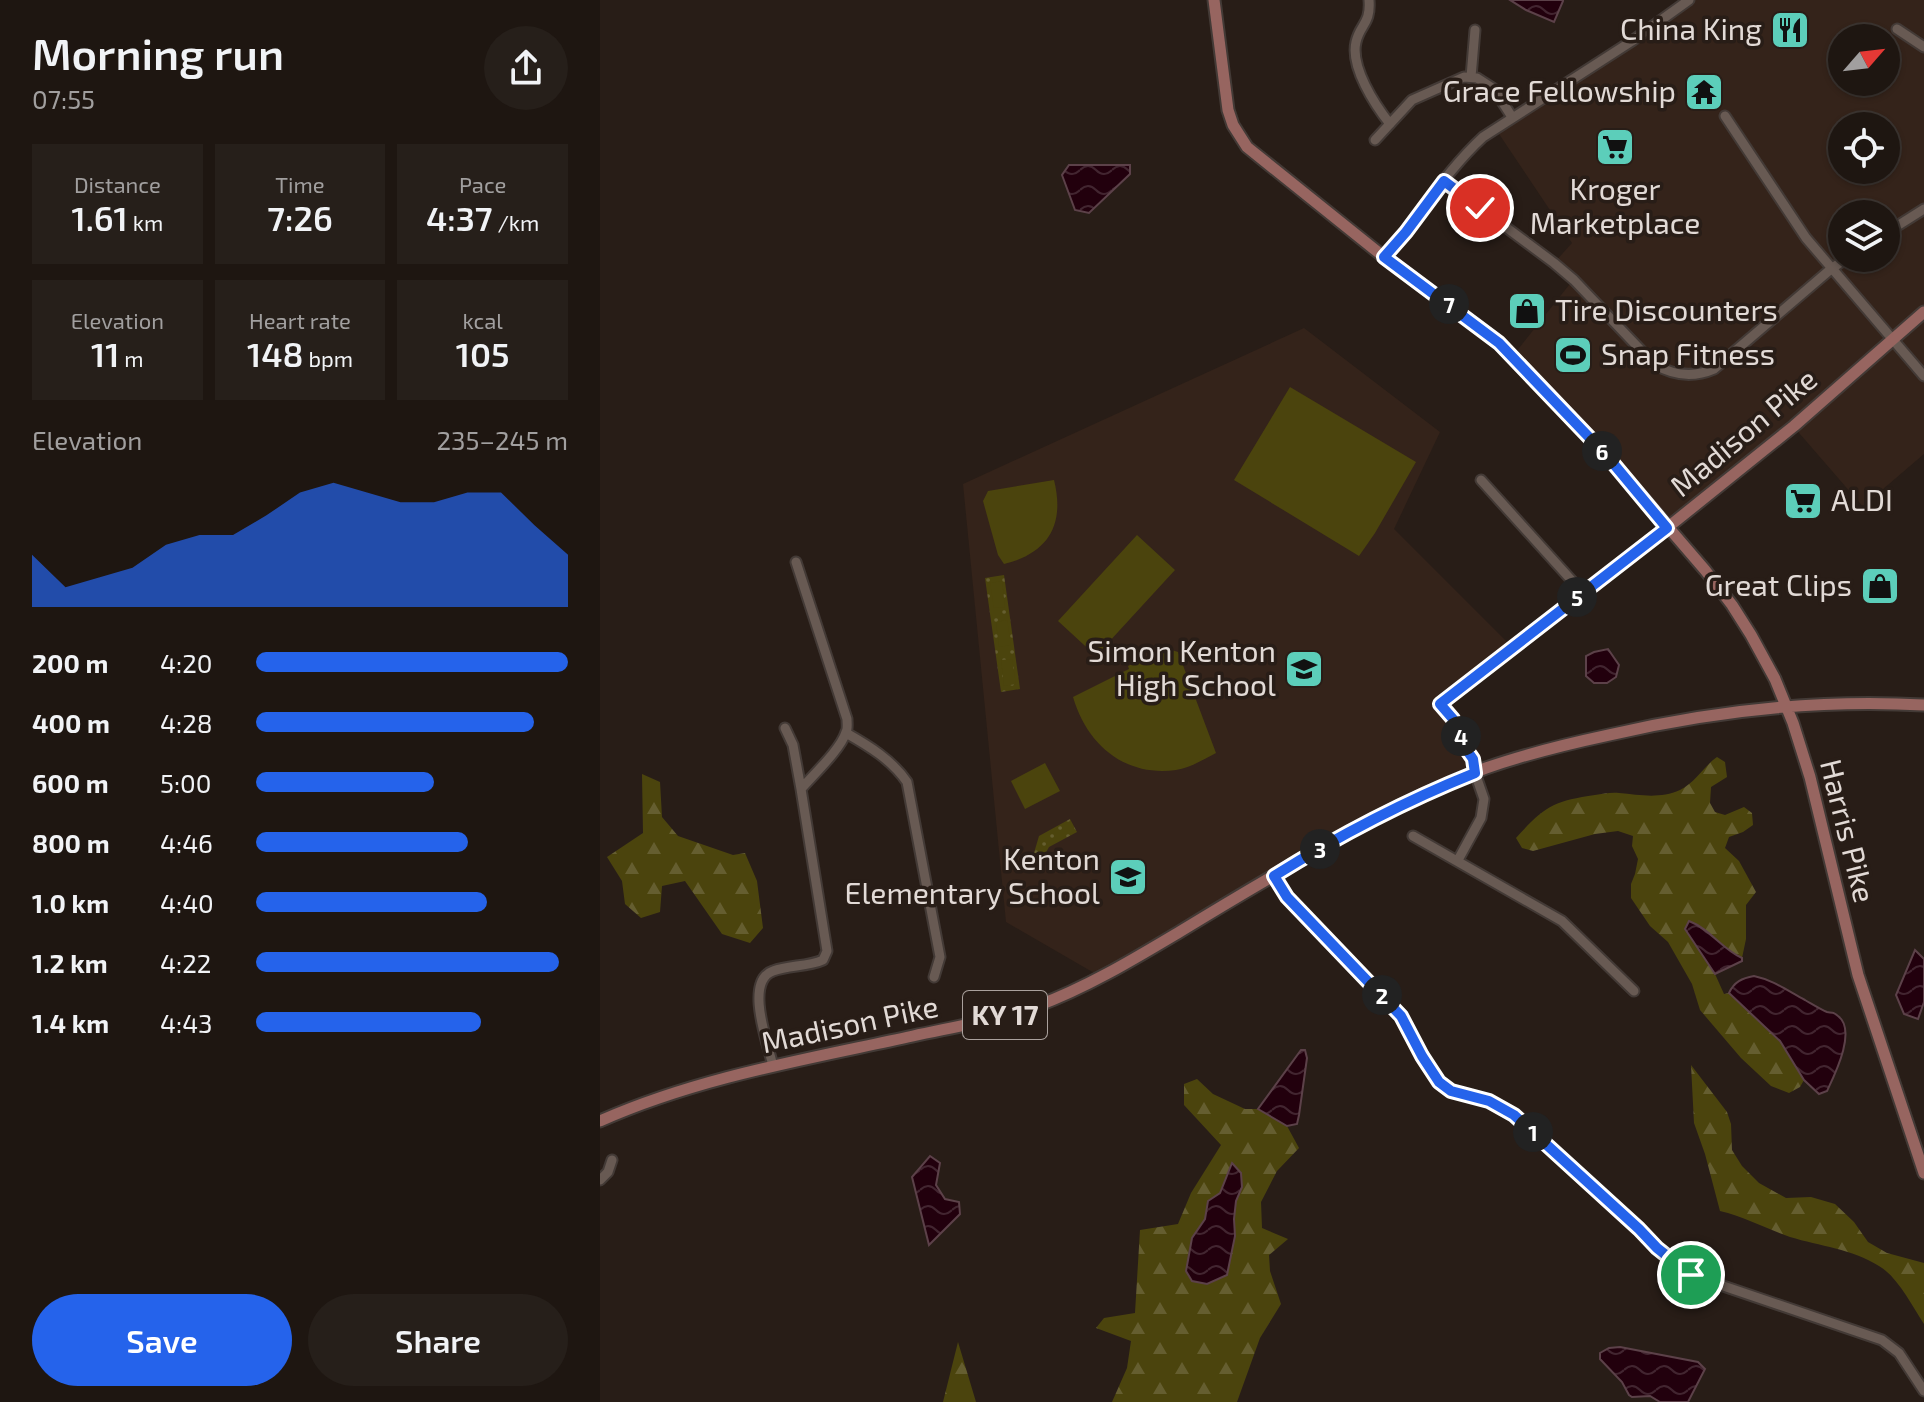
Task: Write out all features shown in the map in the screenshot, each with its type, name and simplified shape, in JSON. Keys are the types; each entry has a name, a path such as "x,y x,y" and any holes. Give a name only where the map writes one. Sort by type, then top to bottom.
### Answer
{"main road":[{"name":"Harris Pike","path":"1214,0 1228,110 1240,138 1263,161 1384,257 1499,343 1607,456 1732,605 1787,705 1810,777 1858,975 1924,1173"},
{"name":"Madison Pike","path":"1667,528 1783,435 1924,312"},
{"name":"KY 17","path":"1274,876 1377,817 1432,791 1475,773 1560,746 1649,725 1787,705 1924,705"},
{"name":"Madison Pike","path":"600,1121 699,1085 1035,1006 1122,966 1274,876"}],"street":[{"path":"1369,0 1368,21 1356,40 1355,62 1377,107 1390,124"},
{"path":"1384,257 1477,142 1689,0"},
{"path":"1471,77 1475,30"},
{"path":"1900,31 1924,47"},
{"path":"1375,140 1412,100 1464,77 1477,78 1494,89 1512,117"},
{"path":"1725,116 1788,212 1828,265"},
{"path":"1444,181 1574,280 1654,364 1666,372 1698,375 1714,369 1828,272"},
{"path":"1900,224 1924,209"},
{"path":"1834,272 1924,376"},
{"path":"1481,480 1583,593"},
{"name":"Madison Pike","path":"1475,773 1473,759 1453,719 1440,704 1667,528"},
{"path":"796,562 847,719 846,733 801,789"},
{"path":"773,1066 759,1004 760,983 772,971 813,965 823,960 827,951 793,745 785,728"},
{"path":"846,733 895,766 907,782 940,957 934,977"},
{"path":"1458,860 1484,808 1475,773"},
{"path":"1413,836 1562,921 1634,991"},
{"path":"1274,876 1287,897 1401,1016 1427,1064 1445,1088 1497,1105 1514,1115 1657,1248 1691,1275 1882,1340 1899,1353 1924,1391"},
{"path":"600,1180 608,1172 612,1160"}],"shaded area":[{"path":"1687,0 1924,0 1924,454 1875,496 1865,509 1793,426 1667,528 1512,357 1573,280 1554,263 1572,243 1495,128"},
{"path":"1304,328 1440,432 1394,529 1512,647 1440,704 1453,719 1475,773 1446,785 1101,977 1006,922 963,484"}],"green space":[{"path":"1290,387 1416,462 1359,556 1234,480"},
{"path":"1054,480 1057,510 1050,534 1032,552 1004,564 998,555 983,501 988,491"},
{"path":"1137,535 1175,570 1096,656 1058,621"},
{"path":"1004,575 1020,689 1001,692 985,578"},
{"path":"1002,581 1005,607 994,608 990,583"},
{"path":"1007,620 1011,645 999,647 996,622"},
{"path":"1166,648 1178,652 1216,753 1181,769 1158,771 1125,763 1098,743 1079,714 1073,697"},
{"path":"1012,659 1016,684 1004,686 1001,660"},
{"path":"1717,757 1725,762 1727,777 1711,787 1710,803 1715,812 1725,815 1744,807 1752,813 1753,825 1729,837 1725,848 1739,861 1756,892 1746,905 1746,939 1742,958 1730,952 1713,936 1685,929 1715,974 1724,994 1729,993 1780,1041 1804,1080 1800,1087 1789,1093 1771,1086 1741,1058 1700,1010 1692,984 1668,942 1650,926 1631,898 1631,884 1638,859 1632,846 1633,836 1618,831 1595,834 1533,851 1522,848 1516,838 1542,812 1569,800 1613,793 1657,795 1680,790"},
{"path":"1045,763 1060,791 1025,809 1011,781"},
{"path":"642,774 660,782 662,817 678,836 733,855 745,853 757,881 763,928 750,943 722,934 685,881 662,886 660,912 641,918 625,904 622,881 607,857 643,833"},
{"path":"1070,819 1077,832 1049,847 1044,856 1034,853 1039,836"},
{"path":"1691,1065 1727,1112 1731,1124 1732,1150 1759,1183 1786,1198 1811,1197 1835,1204 1854,1222 1868,1242 1887,1253 1924,1263 1924,1324 1892,1277 1869,1260 1790,1237 1720,1211 1694,1123"},
{"path":"1197,1079 1213,1094 1245,1109 1258,1109 1287,1126 1299,1148 1277,1171 1261,1202 1262,1228 1288,1239 1269,1255 1270,1271 1281,1304 1260,1338 1237,1402 1112,1402 1127,1368 1131,1341 1096,1328 1104,1318 1135,1313 1140,1230 1178,1224 1191,1193 1221,1145 1184,1105 1184,1084"},
{"path":"958,1342 976,1402 943,1402"}],"water":[{"path":"1510,0 1563,0 1563,1 1554,22"},
{"path":"1069,165 1130,165 1130,174 1089,213 1075,210 1062,175"},
{"path":"1608,649 1619,665 1616,677 1607,683 1594,683 1586,676 1586,656"},
{"path":"1689,921 1742,961 1715,974 1685,929"},
{"path":"1915,950 1924,959 1924,1002 1918,1019 1904,1014 1896,995"},
{"path":"1754,976 1834,1013 1843,1023 1843,1052 1827,1091 1819,1094 1804,1080 1780,1041 1729,993 1739,981"},
{"path":"1301,1050 1305,1050 1307,1058 1299,1115 1297,1124 1287,1126 1258,1109"},
{"path":"930,1156 940,1163 936,1185 945,1199 959,1202 960,1214 929,1245 912,1177"},
{"path":"1232,1163 1241,1173 1242,1187 1236,1201 1235,1236 1227,1275 1207,1284 1192,1281 1186,1271 1192,1238 1205,1219 1208,1201 1220,1193"},
{"path":"1620,1347 1698,1362 1705,1369 1688,1402 1660,1402 1650,1396 1632,1397 1600,1359 1600,1353"}],"place":[{"name":"China King","path":"1790,30"},
{"name":"Grace Fellowship","path":"1704,92"},
{"name":"Kroger Marketplace","path":"1615,147"},
{"name":"Tire Discounters","path":"1527,311"},
{"name":"Snap Fitness","path":"1573,355"},
{"name":"ALDI","path":"1803,501"},
{"name":"Great Clips","path":"1880,586"},
{"name":"Simon Kenton High School","path":"1304,669"},
{"name":"Kenton Elementary School","path":"1128,877"}],"route":[{"path":"1480,208 1444,181 1384,257 1499,343 1607,456 1667,528 1440,704 1460,732 1473,759 1475,773 1377,817 1274,876 1287,897 1401,1016 1433,1075 1445,1088 1489,1101 1514,1115 1657,1248 1691,1275"}]}
